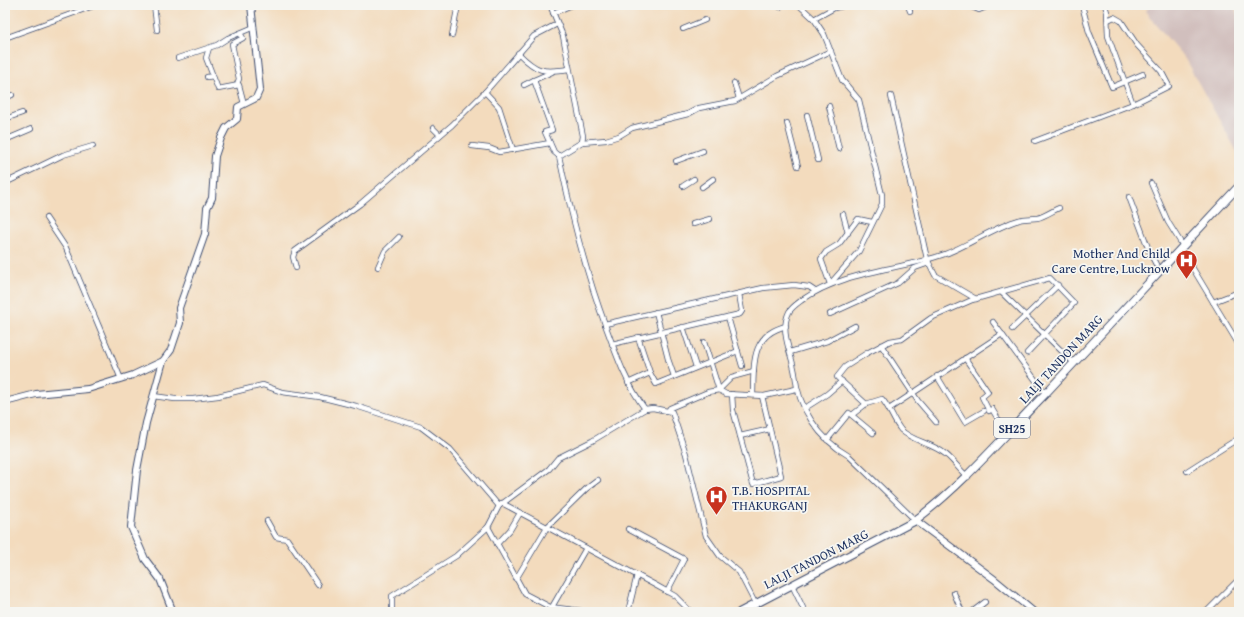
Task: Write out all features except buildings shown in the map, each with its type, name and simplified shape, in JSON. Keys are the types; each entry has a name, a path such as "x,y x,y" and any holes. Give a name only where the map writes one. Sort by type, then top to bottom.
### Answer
{"main road":[{"name":"LALJI TANDON MARG","path":"747,612 917,521 967,477 1182,249 1239,186"},
{"name":"LALJI TANDON MARG","path":"967,477 1160,272 1239,192"},
{"name":"LALJI TANDON MARG","path":"740,612 756,606"}],"street":[{"path":"5,38 96,5"},
{"path":"154,5 157,30"},
{"path":"173,612 160,579 145,559 131,527 137,470 146,424 163,361 171,350 180,323 179,308 205,234 207,208 212,198 215,156 220,138 226,128 237,119 238,107 256,98 260,89 251,5"},
{"path":"452,35 458,5"},
{"path":"550,5 563,36 583,136 582,142"},
{"path":"553,13 572,5"},
{"path":"799,5 814,19 832,51 842,80 859,100 882,194 882,204 859,251 830,284"},
{"path":"814,19 834,8 847,5"},
{"path":"908,5 910,11"},
{"path":"967,5 979,10 991,5"},
{"path":"1082,5 1089,32 1110,84 1114,86 1143,74"},
{"path":"1105,5 1108,20 1108,36 1133,104"},
{"path":"1035,141 1133,104 1167,88 1168,85 1161,71 1137,46 1121,21 1114,17 1108,20"},
{"path":"683,29 705,20"},
{"path":"296,268 293,257 295,251 360,204 440,135 485,92 534,36 557,24"},
{"path":"178,58 209,48 254,27"},
{"path":"237,84 239,79 232,52 232,44 243,38 240,33"},
{"path":"209,48 206,58 218,89 237,84"},
{"path":"559,156 582,142 619,136 632,128 688,114 699,108 735,100 778,76 832,51"},
{"path":"518,53 531,67 554,71"},
{"path":"524,85 554,71 569,69"},
{"path":"207,77 213,76"},
{"path":"534,80 552,130 545,132 554,152 559,156 580,248 604,324 628,383 645,409"},
{"path":"734,82 739,98"},
{"path":"237,84 240,86 244,104"},
{"path":"485,92 499,107 513,150"},
{"path":"5,98 12,95"},
{"path":"891,96 928,261 935,275 976,299"},
{"path":"829,106 839,148"},
{"path":"5,119 22,113"},
{"path":"807,115 818,160"},
{"path":"786,123 798,166"},
{"path":"433,128 440,135"},
{"path":"5,140 31,129"},
{"path":"583,136 589,141"},
{"path":"472,146 489,148 499,152 550,143"},
{"path":"5,183 63,155 94,146"},
{"path":"676,160 703,151"},
{"path":"683,186 694,179"},
{"path":"702,186 713,179"},
{"path":"1151,183 1182,249 1239,344"},
{"path":"1129,197 1150,253 1160,272"},
{"path":"830,314 898,283 915,268 928,261 975,241 1020,219 1038,218 1059,208"},
{"path":"843,214 848,233"},
{"path":"46,218 66,248 121,379"},
{"path":"693,224 710,219"},
{"path":"830,284 821,259 826,252 839,244 858,219 872,222"},
{"path":"378,267 385,251 399,237"},
{"path":"928,261 870,272 830,284 815,291 797,304 789,312 785,332 796,389 817,430 836,449 849,456 917,521 1034,612"},
{"path":"866,404 837,376 845,368 881,345 902,339 931,318 976,299 1050,278 1074,303 1044,333 1027,353"},
{"path":"604,324 763,288 794,285 810,287 815,291"},
{"path":"1012,329 1058,285"},
{"path":"1001,292 1074,363"},
{"path":"1213,302 1239,292"},
{"path":"612,344 728,317 742,312 739,294"},
{"path":"656,312 674,376"},
{"path":"728,317 742,366"},
{"path":"993,322 1045,393"},
{"path":"753,395 754,371 758,346 764,337 774,329 786,326"},
{"path":"790,352 827,341 855,326"},
{"path":"683,327 696,367"},
{"path":"889,408 1002,334"},
{"path":"638,338 650,374 656,384 738,351"},
{"path":"704,342 719,390 726,394 762,396 796,389"},
{"path":"881,345 918,401 936,422"},
{"path":"965,358 988,392 982,397 989,411 992,409 1007,434"},
{"path":"5,402 36,394 88,390 121,379 163,361"},
{"path":"668,411 670,408 693,398 719,390 732,377 754,371"},
{"path":"628,383 650,374"},
{"path":"937,376 965,422 984,411"},
{"path":"805,408 827,394 842,381"},
{"path":"154,396 193,400 218,396 263,385 282,392 320,397 356,406 421,427 450,449 501,504 675,596 691,612"},
{"path":"732,394 733,410 753,484 781,476 762,396"},
{"path":"852,415 866,404 882,399 889,408 890,414 902,430 912,438 932,445 946,454 967,477"},
{"path":"392,612 392,596 456,556 488,527 501,504 550,469 558,458 592,441 645,409 653,408 672,412 686,454 706,536 720,556 739,572 756,606"},
{"path":"827,440 849,412 873,433"},
{"path":"740,436 770,429"},
{"path":"1187,471 1239,438"},
{"path":"516,578 547,527 586,489 598,480"},
{"path":"497,544 510,530 520,513"},
{"path":"267,521 276,537 287,539 318,585"},
{"path":"488,527 526,594 552,607 590,612"},
{"path":"628,529 684,559 667,592"},
{"path":"552,607 586,548"},
{"path":"628,612 637,575"},
{"path":"1206,612 1239,579"},
{"path":"793,587 805,612"},
{"path":"954,593 962,612"},
{"path":"972,612 985,602"}],"shaded area":[{"path":"1152,5 1234,5 1239,22 1239,155 1185,59 1145,11"}],"place":[{"name":"Mother And Child Care Centre, Lucknow","path":"1186,280"},
{"name":"T.B. HOSPITAL THAKURGANJ","path":"716,516"}]}
